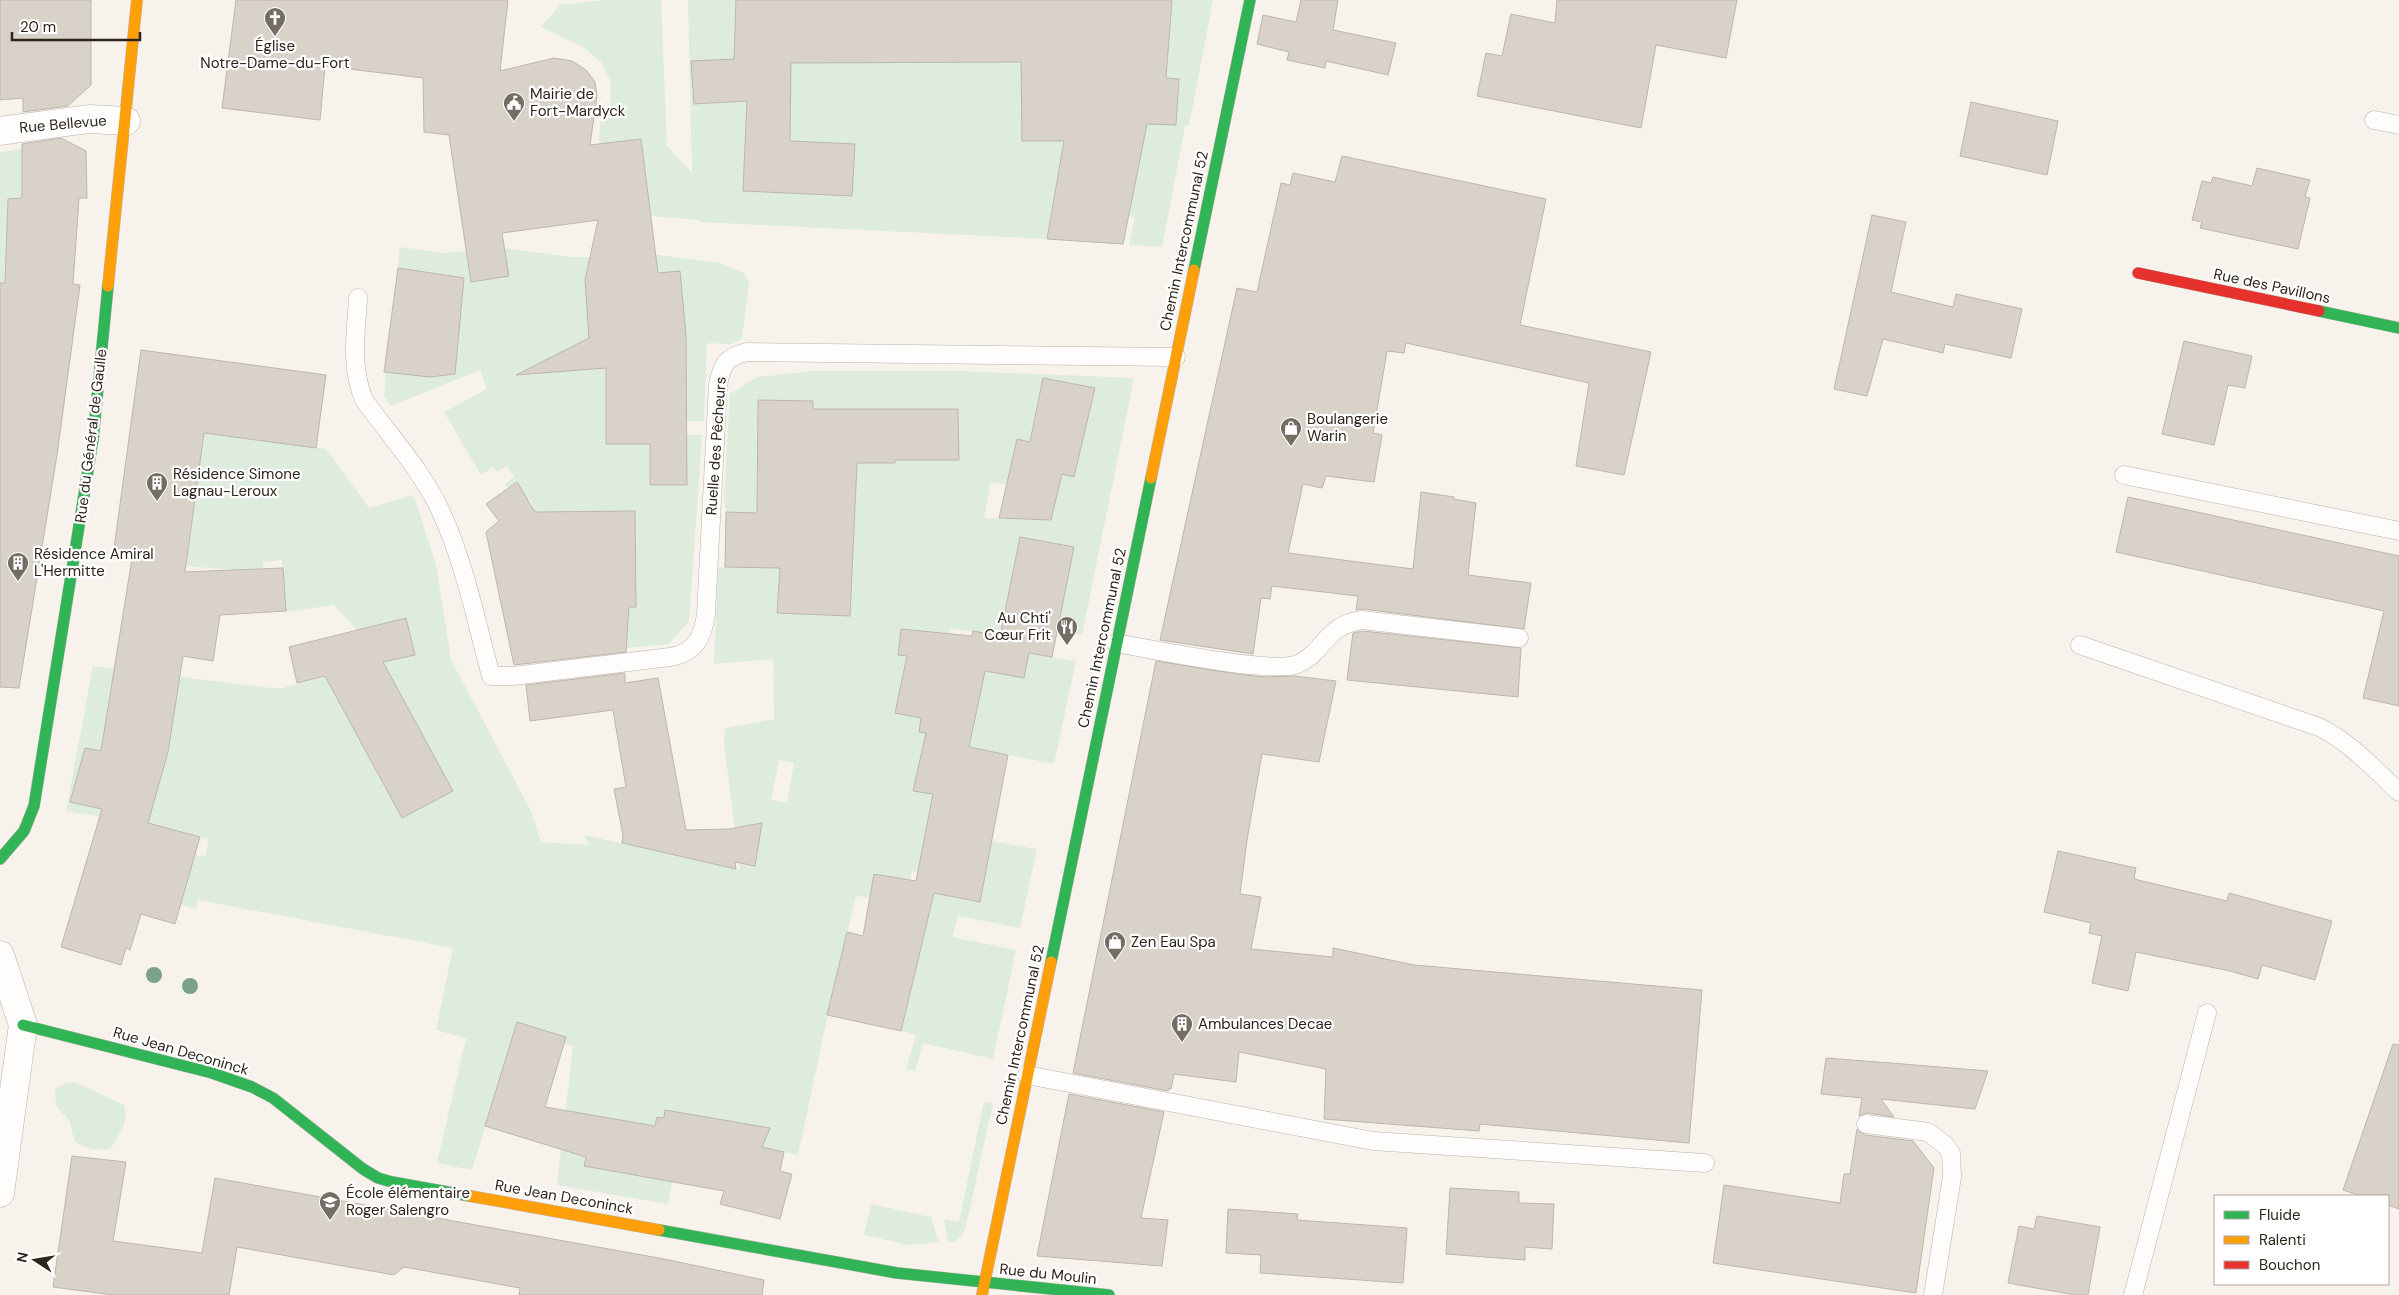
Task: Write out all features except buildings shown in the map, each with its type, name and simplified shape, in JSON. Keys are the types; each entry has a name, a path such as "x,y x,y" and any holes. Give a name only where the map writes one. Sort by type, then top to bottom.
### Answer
{"street":[{"name":"Rue du Général de Gaulle","path":"0,859 24,831 30,819 36,798 93,439 137,0"},
{"name":"Chemin Intercommunal 52","path":"982,1295 1250,0"},
{"name":"Rue Bellevue","path":"0,131 89,119 126,121"},
{"name":"Rue des Pavillons","path":"2138,273 2399,328"},
{"path":"0,955 23,1025 0,1193"},
{"name":"Rue Jean Deconinck","path":"23,1025 212,1073 252,1086 273,1098 363,1169 378,1178 392,1182 813,1258 923,1276 985,1282"},
{"name":"Rue du Moulin","path":"985,1282 1109,1295"}],"lane":[{"path":"2374,120 2399,125"},
{"name":"Ruelle des Pêcheurs","path":"358,298 354,368 359,388 364,400 428,487 441,511 454,545 491,676 514,676 677,656 689,650 699,640 706,614 718,385 722,368 735,354 747,352 1176,357"},
{"path":"2124,475 2399,531"},
{"path":"1116,643 1218,660 1282,668 1300,664 1314,653 1338,627 1362,620 1519,638"},
{"path":"2080,645 2319,727 2348,746 2399,792"},
{"path":"2133,1295 2207,1013"},
{"path":"1028,1075 1373,1141 1705,1163"},
{"path":"1866,1124 1928,1132 1945,1145 1951,1153 1952,1177 1933,1295"}],"green space":[{"path":"604,0 661,0 667,146 692,173 688,0 831,0 830,62 1074,62 1086,126 1022,125 1022,141 1059,141 1091,144 1085,179 1057,178 1047,239 700,222 700,220 651,216 641,139 599,144 600,123 610,109 611,82 601,62 583,47 541,27 560,5"},
{"path":"1172,0 1213,0 1189,125 1185,126 1162,247 1129,245 1135,217 1129,216 1146,124 1176,125 1179,79 1166,78"},
{"path":"22,149 34,198 8,199 7,225 23,283 0,283 0,152"},
{"path":"400,247 443,253 502,248 571,257 590,257 589,338 566,349 568,371 599,369 597,347 633,275 604,248 720,263 743,272 749,283 742,339 731,344 707,343 704,421 606,422 606,444 628,444 628,435 702,435 689,622 668,644 626,648 627,639 524,515 535,511 530,499 518,503 505,484 514,477 507,466 497,472 493,467 481,475 444,412 487,389 480,370 391,406 384,396 386,372 440,377 442,359 398,268"},
{"path":"814,371 959,371 1134,378 1082,635 1057,631 1074,547 1020,537 1000,636 951,628 949,640 1076,661 1054,764 964,746 933,794 926,829 928,874 912,871 910,880 874,874 870,898 856,896 831,1000 798,1155 771,1149 766,1167 664,1118 657,1117 655,1126 594,1115 585,1166 648,1178 674,1173 668,1204 557,1185 573,1046 564,1043 565,1036 517,1022 472,1170 437,1163 466,1038 436,1030 453,948 198,900 196,909 134,892 179,850 205,857 209,839 159,826 66,811 93,666 282,688 415,654 405,618 357,630 334,605 286,612 282,560 263,562 263,568 235,570 186,566 204,433 326,449 369,508 414,495 436,565 451,660 531,811 541,842 589,845 584,835 740,870 724,743 725,728 774,719 773,659 714,664 718,567 762,567 764,514 726,512 724,497 730,394 757,377","holes":["1043,378 1080,452 1074,477 1062,474 1051,520 984,518 991,482 1007,485 1017,439 1046,445 1034,422","758,400 813,401 813,409 958,410 958,460 895,460 894,463 812,463 811,496 757,495","854,515 850,616 777,613 778,591","85,748 133,757 135,751 166,759 155,798 126,791 120,812 71,802","779,760 794,763 787,803 771,800"]},
{"path":"991,841 1037,849 1020,928 958,916 952,937 1016,950 993,1059 923,1043 915,1071 906,1069 916,1035 901,1031 920,951 909,888 979,902"},
{"path":"75,1082 124,1105 124,1122 120,1133 110,1149 92,1149 75,1142 69,1120 56,1106 55,1089 66,1083"},
{"path":"984,1102 993,1103 968,1217 962,1235 952,1243 948,1241 944,1219 959,1222"},
{"path":"871,1204 931,1217 938,1242 909,1245 864,1235"}],"traffic: fast":[{"path":"1194,270 1250,0"},
{"path":"0,859 24,831 34,806 93,439 108,286"},
{"path":"2319,311 2399,328"},
{"path":"1051,962 1151,478"},
{"path":"23,1025 212,1073 252,1087 273,1098 363,1169 378,1178 470,1196"},
{"path":"659,1230 897,1273 1109,1295"}],"traffic: slow":[{"path":"108,286 137,0"},
{"path":"1151,478 1194,270"},
{"path":"982,1295 1051,962"},
{"path":"470,1196 659,1230"}],"traffic: jam":[{"path":"2138,273 2319,311"}],"place":[{"name":"Église Notre-Dame-du-Fort","path":"275,37"},
{"name":"Mairie de Fort-Mardyck","path":"514,122"},
{"name":"Boulangerie Warin","path":"1291,447"},
{"name":"Résidence Simone Lagnau-Leroux","path":"157,502"},
{"name":"Résidence Amiral L'Hermitte","path":"18,582"},
{"name":"Au Chti' Cœur Frit","path":"1067,646"},
{"name":"Zen Eau Spa","path":"1115,961"},
{"name":"Ambulances Decae","path":"1182,1043"},
{"name":"École élémentaire Roger Salengro","path":"330,1221"}]}
